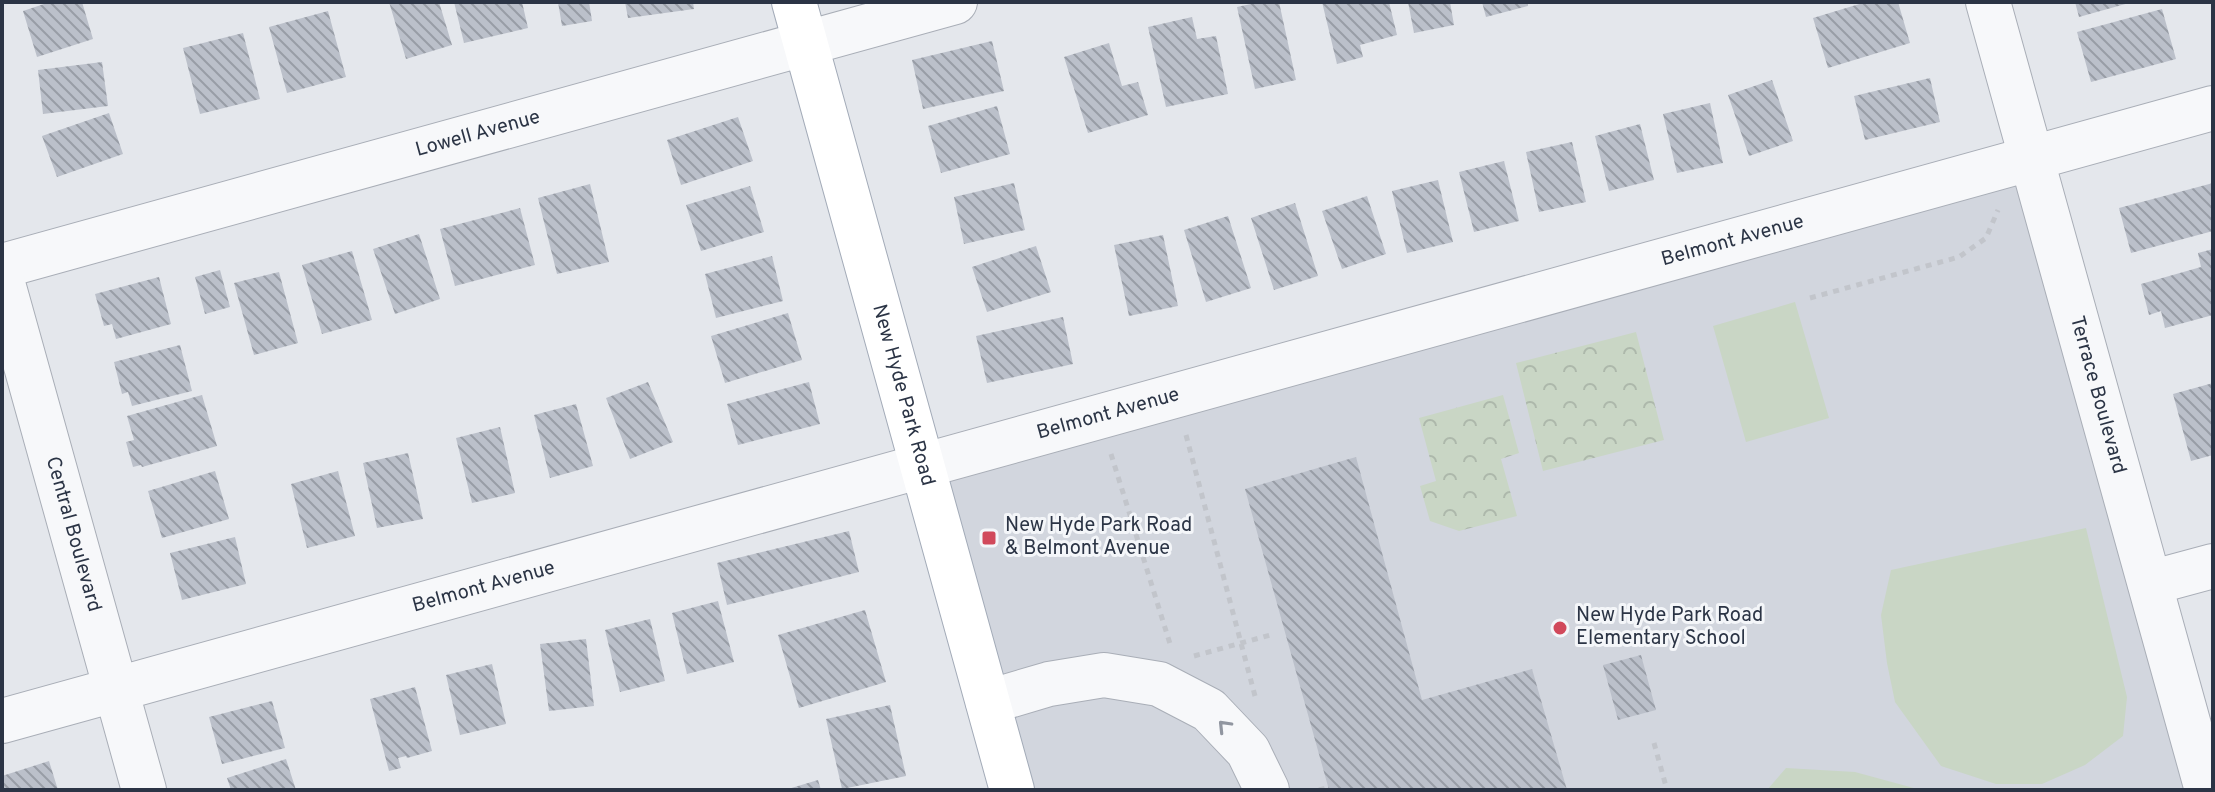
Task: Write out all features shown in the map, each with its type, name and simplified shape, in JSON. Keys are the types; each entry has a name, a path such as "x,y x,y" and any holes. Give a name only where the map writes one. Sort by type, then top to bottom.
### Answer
{"main road":[{"name":"New Hyde Park Road","path":"794,2 1012,790"}],"street":[{"name":"Lowell Avenue","path":"2,266 955,2"},
{"name":"Terrace Boulevard","path":"1988,2 2207,790"},
{"name":"Belmont Avenue","path":"2,721 2213,108"},
{"name":"Central Boulevard","path":"2,280 144,790"},
{"path":"2150,583 2213,566"},
{"path":"988,702 1049,684 1104,675 1159,684 1209,710 1248,751 1267,790"}],"path":[{"path":"1810,298 1959,257 1986,238 2001,202"},
{"path":"1184,427 1256,701"},
{"path":"1109,449 1175,661"},
{"path":"1188,657 1274,634"},
{"path":"1654,743 1667,790"},
{"path":"1319,790 1329,787"}],"shaded area":[{"name":"New Hyde Park Road Elementary School","path":"2025,166 2197,790 1012,790 923,466"}],"green space":[{"path":"1795,302 1829,418 1746,442 1713,326"},
{"path":"1636,332 1664,440 1543,471 1516,363"},
{"path":"1503,395 1519,453 1501,459 1517,516 1459,531 1430,521 1420,486 1436,481 1419,418"},
{"path":"2086,528 2127,697 2123,736 2085,765 2042,784 1996,784 1941,766 1895,702 1881,615 1891,570"},
{"path":"1786,768 1855,772 1921,790 1767,790"}],"building":[{"path":"50,2 82,2 93,39 37,57 23,11"},
{"path":"389,2 439,2 452,45 406,59"},
{"path":"454,2 522,2 528,28 464,43"},
{"path":"558,2 589,2 592,21 562,26"},
{"path":"625,2 693,2 694,9 628,18"},
{"path":"1279,2 1296,80 1255,89 1237,7"},
{"path":"1322,2 1389,2 1397,35 1360,45 1363,57 1337,64"},
{"path":"1408,2 1450,2 1454,25 1414,33"},
{"path":"1482,2 1527,2 1528,6 1486,17"},
{"path":"1866,2 1898,2 1910,43 1828,68 1813,18"},
{"path":"2075,2 2128,2 2129,3 2079,17"},
{"path":"2162,9 2176,59 2091,82 2077,32"},
{"path":"328,11 346,77 287,93 269,27"},
{"path":"1192,17 1197,39 1216,36 1228,94 1166,107 1148,27"},
{"path":"243,33 260,99 200,114 183,48"},
{"path":"992,41 1004,91 923,109 912,60"},
{"path":"1109,43 1122,86 1138,82 1148,115 1088,133 1064,57"},
{"path":"102,62 108,106 43,114 38,70"},
{"path":"1930,78 1940,122 1865,140 1854,96"},
{"path":"1772,80 1793,141 1749,156 1728,95"},
{"path":"1710,103 1723,163 1677,173 1663,114"},
{"path":"997,106 1010,154 941,173 928,126"},
{"path":"109,113 123,154 57,177 42,136"},
{"path":"738,117 753,161 681,185 667,140"},
{"path":"1640,124 1654,180 1609,191 1595,136"},
{"path":"1572,142 1586,202 1539,212 1526,152"},
{"path":"1504,161 1519,221 1474,232 1459,172"},
{"path":"1438,180 1453,242 1407,253 1392,191"},
{"path":"1014,183 1025,230 964,244 954,197"},
{"path":"2213,183 2213,231 2131,253 2119,208"},
{"path":"590,184 609,262 557,274 538,198"},
{"path":"750,186 764,232 701,251 686,205"},
{"path":"1367,196 1386,254 1342,269 1322,211"},
{"path":"1295,203 1318,276 1274,290 1251,218"},
{"path":"520,208 535,265 455,286 440,229"},
{"path":"1228,216 1251,288 1206,302 1184,230"},
{"path":"419,234 440,299 395,314 373,249"},
{"path":"1163,235 1178,306 1129,316 1114,245"},
{"path":"1036,246 1051,292 987,312 972,267"},
{"path":"2213,249 2213,315 2165,328 2161,311 2149,315 2141,284 2201,267 2198,253"},
{"path":"352,251 372,320 322,334 302,265"},
{"path":"772,256 783,301 716,318 705,274"},
{"path":"220,270 230,307 205,314 195,277"},
{"path":"279,272 298,343 254,355 234,283"},
{"path":"159,277 171,324 116,339 112,324 104,326 95,294"},
{"path":"788,313 802,360 725,383 711,336"},
{"path":"1063,317 1073,364 987,383 976,336"},
{"path":"180,345 192,391 132,406 128,392 122,394 114,362"},
{"path":"648,382 673,442 630,459 606,398"},
{"path":"809,382 820,424 738,445 727,404"},
{"path":"2213,383 2213,455 2191,461 2173,394"},
{"path":"202,395 217,446 133,467 126,442 134,440 127,416"},
{"path":"576,404 593,466 550,478 534,415"},
{"path":"500,427 515,493 472,503 456,438"},
{"path":"408,453 423,519 377,528 363,463"},
{"path":"1356,457 1422,700 1532,669 1567,790 1329,790 1245,489"},
{"path":"215,471 229,519 162,538 148,491"},
{"path":"338,471 355,536 307,548 291,484"},
{"path":"849,531 859,572 727,605 717,563"},
{"path":"235,537 246,584 182,600 170,553"},
{"path":"718,601 734,662 687,674 672,613"},
{"path":"865,610 886,682 799,708 778,635"},
{"path":"650,619 665,681 620,692 605,630"},
{"path":"586,639 594,706 549,711 540,644"},
{"path":"1641,655 1656,710 1618,720 1603,665"},
{"path":"492,664 506,724 460,735 446,675"},
{"path":"415,687 432,751 398,758 401,768 389,771 370,699"},
{"path":"272,701 285,748 222,764 209,717"},
{"path":"890,705 906,776 842,789 826,719"},
{"path":"286,759 296,790 231,790 227,778"},
{"path":"49,761 58,790 2,790 2,776"},
{"path":"818,780 821,790 788,790 788,789"}],"place":[{"name":"New Hyde Park Road & Belmont Avenue","path":"989,538"},
{"name":"New Hyde Park Road Elementary School","path":"1560,628"}]}
